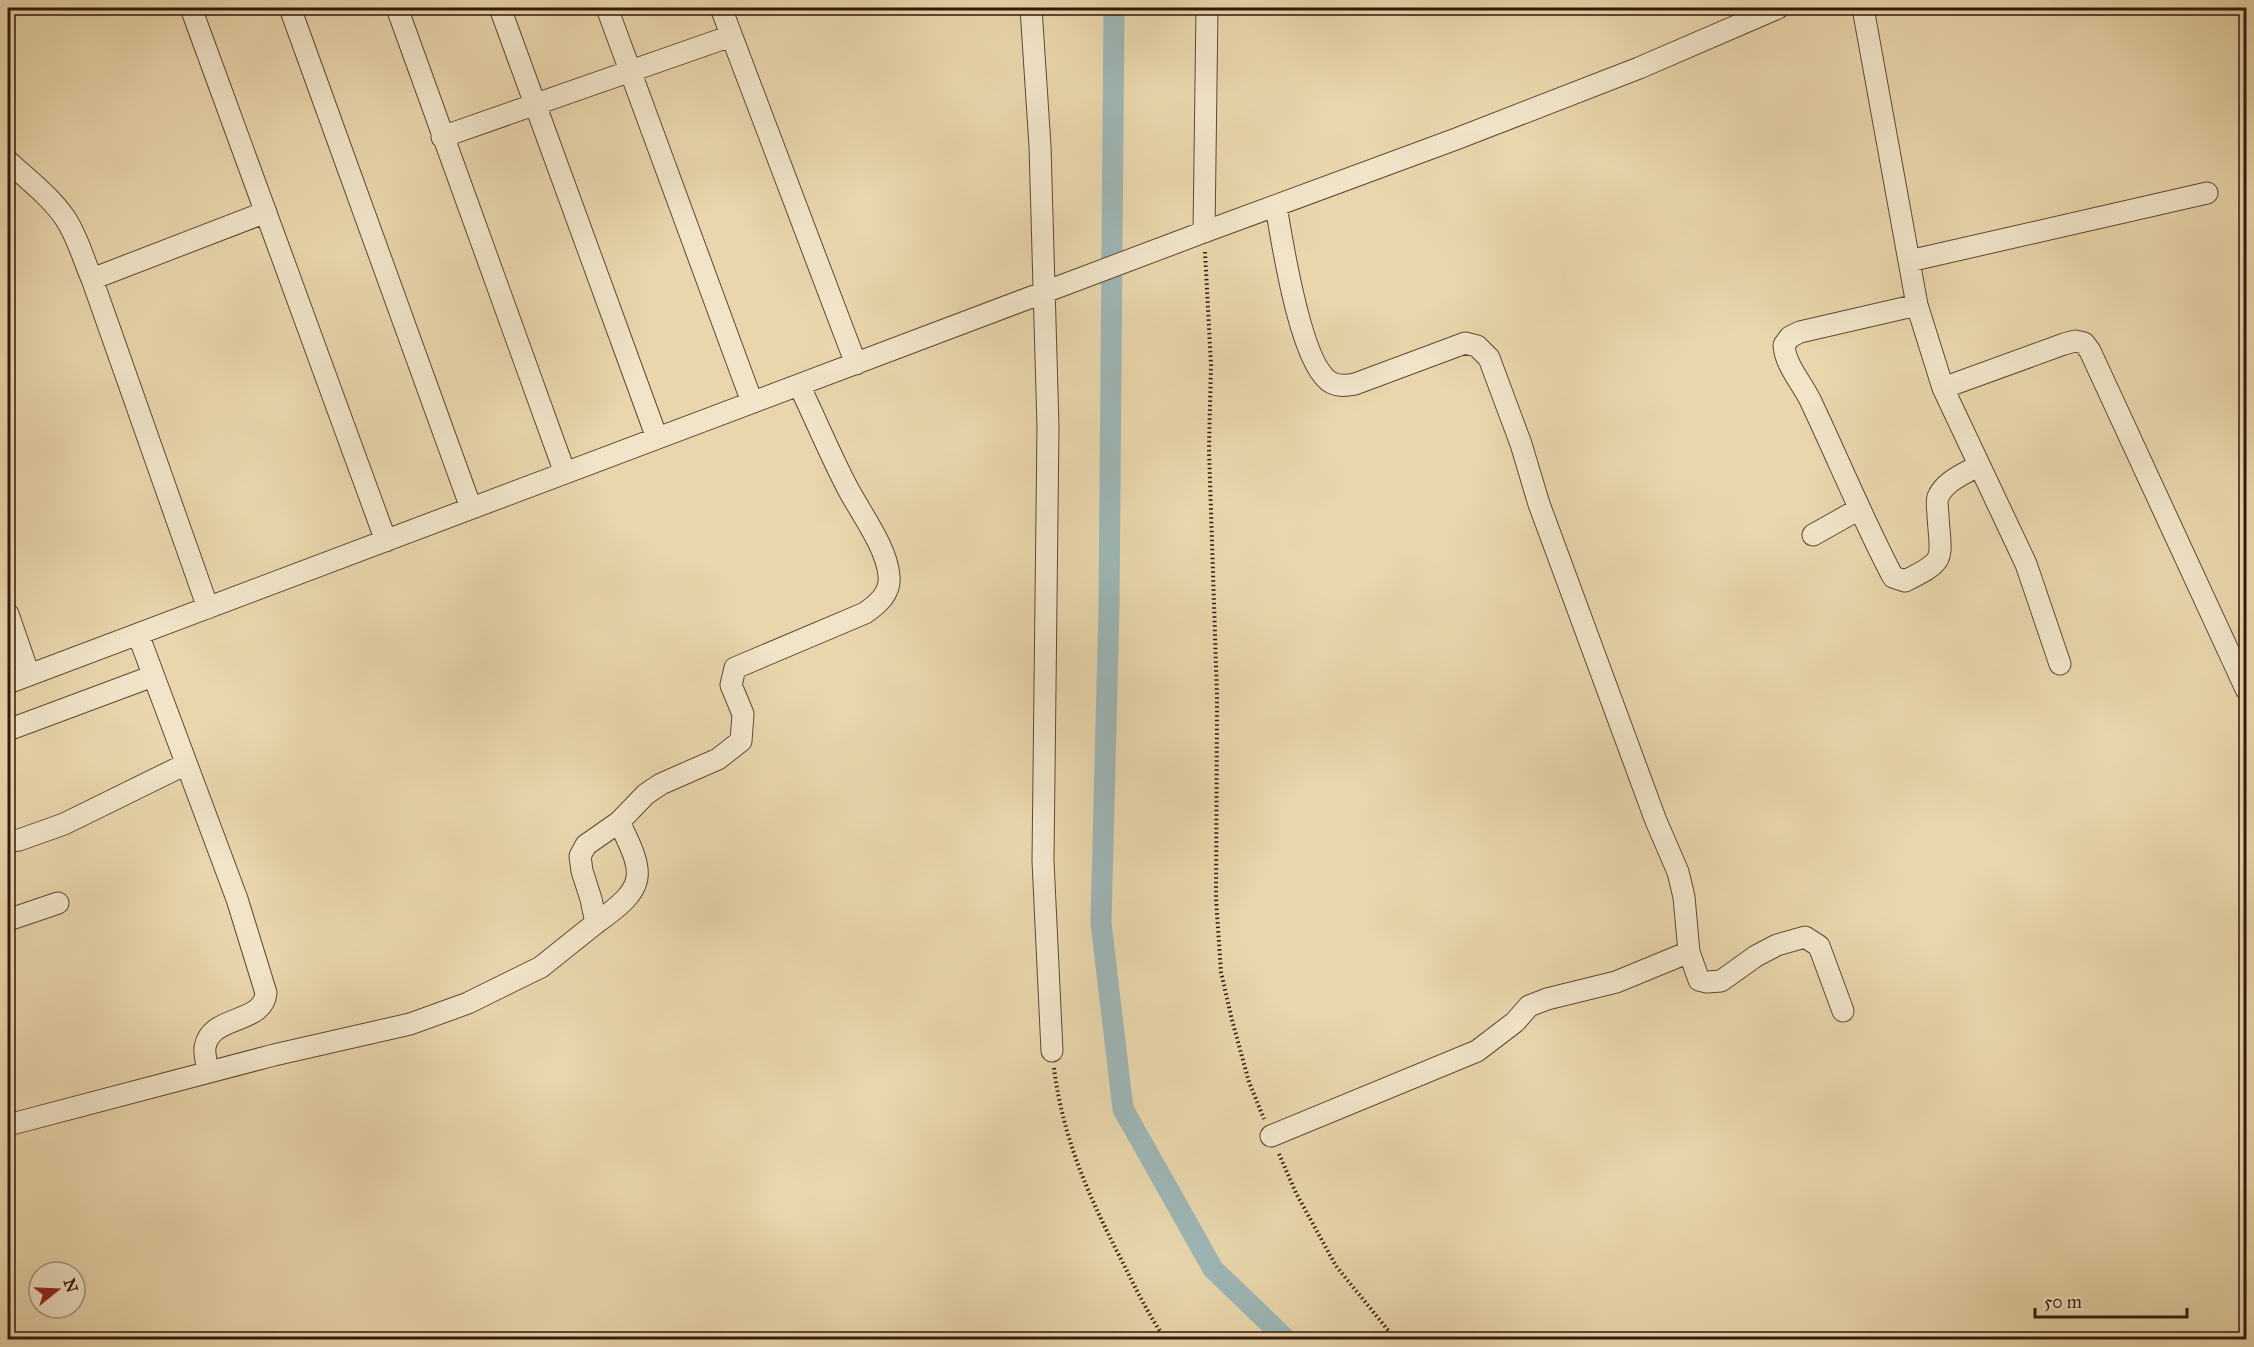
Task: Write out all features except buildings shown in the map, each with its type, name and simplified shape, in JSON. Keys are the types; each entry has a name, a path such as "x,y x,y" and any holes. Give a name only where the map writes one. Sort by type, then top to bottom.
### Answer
{"street":[{"path":"191,8 386,541"},
{"path":"290,8 471,508"},
{"path":"397,8 565,473"},
{"path":"500,8 657,438"},
{"path":"607,8 752,402"},
{"path":"721,8 856,363"},
{"path":"1031,8 1040,146 1048,427 1043,861 1052,1051"},
{"path":"1204,232 1206,8"},
{"path":"8,683 1639,68 1778,8"},
{"path":"1863,8 1917,305 1943,388 2026,564 2060,664"},
{"path":"442,137 630,69 731,36"},
{"path":"8,161 54,203 66,218 81,249 208,608"},
{"path":"1909,261 2207,193"},
{"path":"1276,206 1291,287 1303,332 1312,358 1321,373 1331,383 1343,386 1355,384 1465,343 1477,346 1489,358 1521,444 1543,514 1656,821 1678,872 1684,897 1689,952 1699,980 1721,981 1767,951 1788,941 1805,938 1819,946 1843,1011"},
{"path":"92,279 266,212"},
{"path":"1917,305 1800,332 1790,337 1784,345 1787,359 1811,401 1859,509 1893,577 1905,581 1927,571 1938,560 1941,547 1937,499 1946,486 1978,466"},
{"path":"1943,388 2064,344 2074,341 2084,343 2131,436 2247,689"},
{"path":"596,923 580,856 586,845 619,822 646,794 661,784 717,759 741,741 742,714 731,685 735,668 866,613 883,598 888,589 890,577 881,549 845,484 798,385"},
{"path":"1813,535 1859,509"},
{"path":"8,614 29,675"},
{"path":"138,634 237,898 266,993 262,1006 256,1012 233,1020 212,1034 205,1049 208,1071"},
{"path":"8,730 153,676"},
{"path":"8,841 19,840 64,824 186,764"},
{"path":"8,1125 208,1071 410,1024 468,1003 541,967 622,905 629,897 636,882 638,869 632,849 619,822"},
{"path":"8,920 58,903"},
{"path":"1271,1136 1477,1051 1515,1022 1529,1006 1547,999 1616,982 1689,952"}],"path":[{"path":"1204,232 1211,364 1209,449 1217,697 1216,899 1221,972 1249,1082 1296,1192 1336,1266 1396,1340"},
{"path":"1052,1051 1057,1095 1081,1177 1137,1289 1166,1340"}],"waterway":[{"path":"1114,8 1109,607 1101,923 1123,1109 1213,1269 1287,1340"}]}
